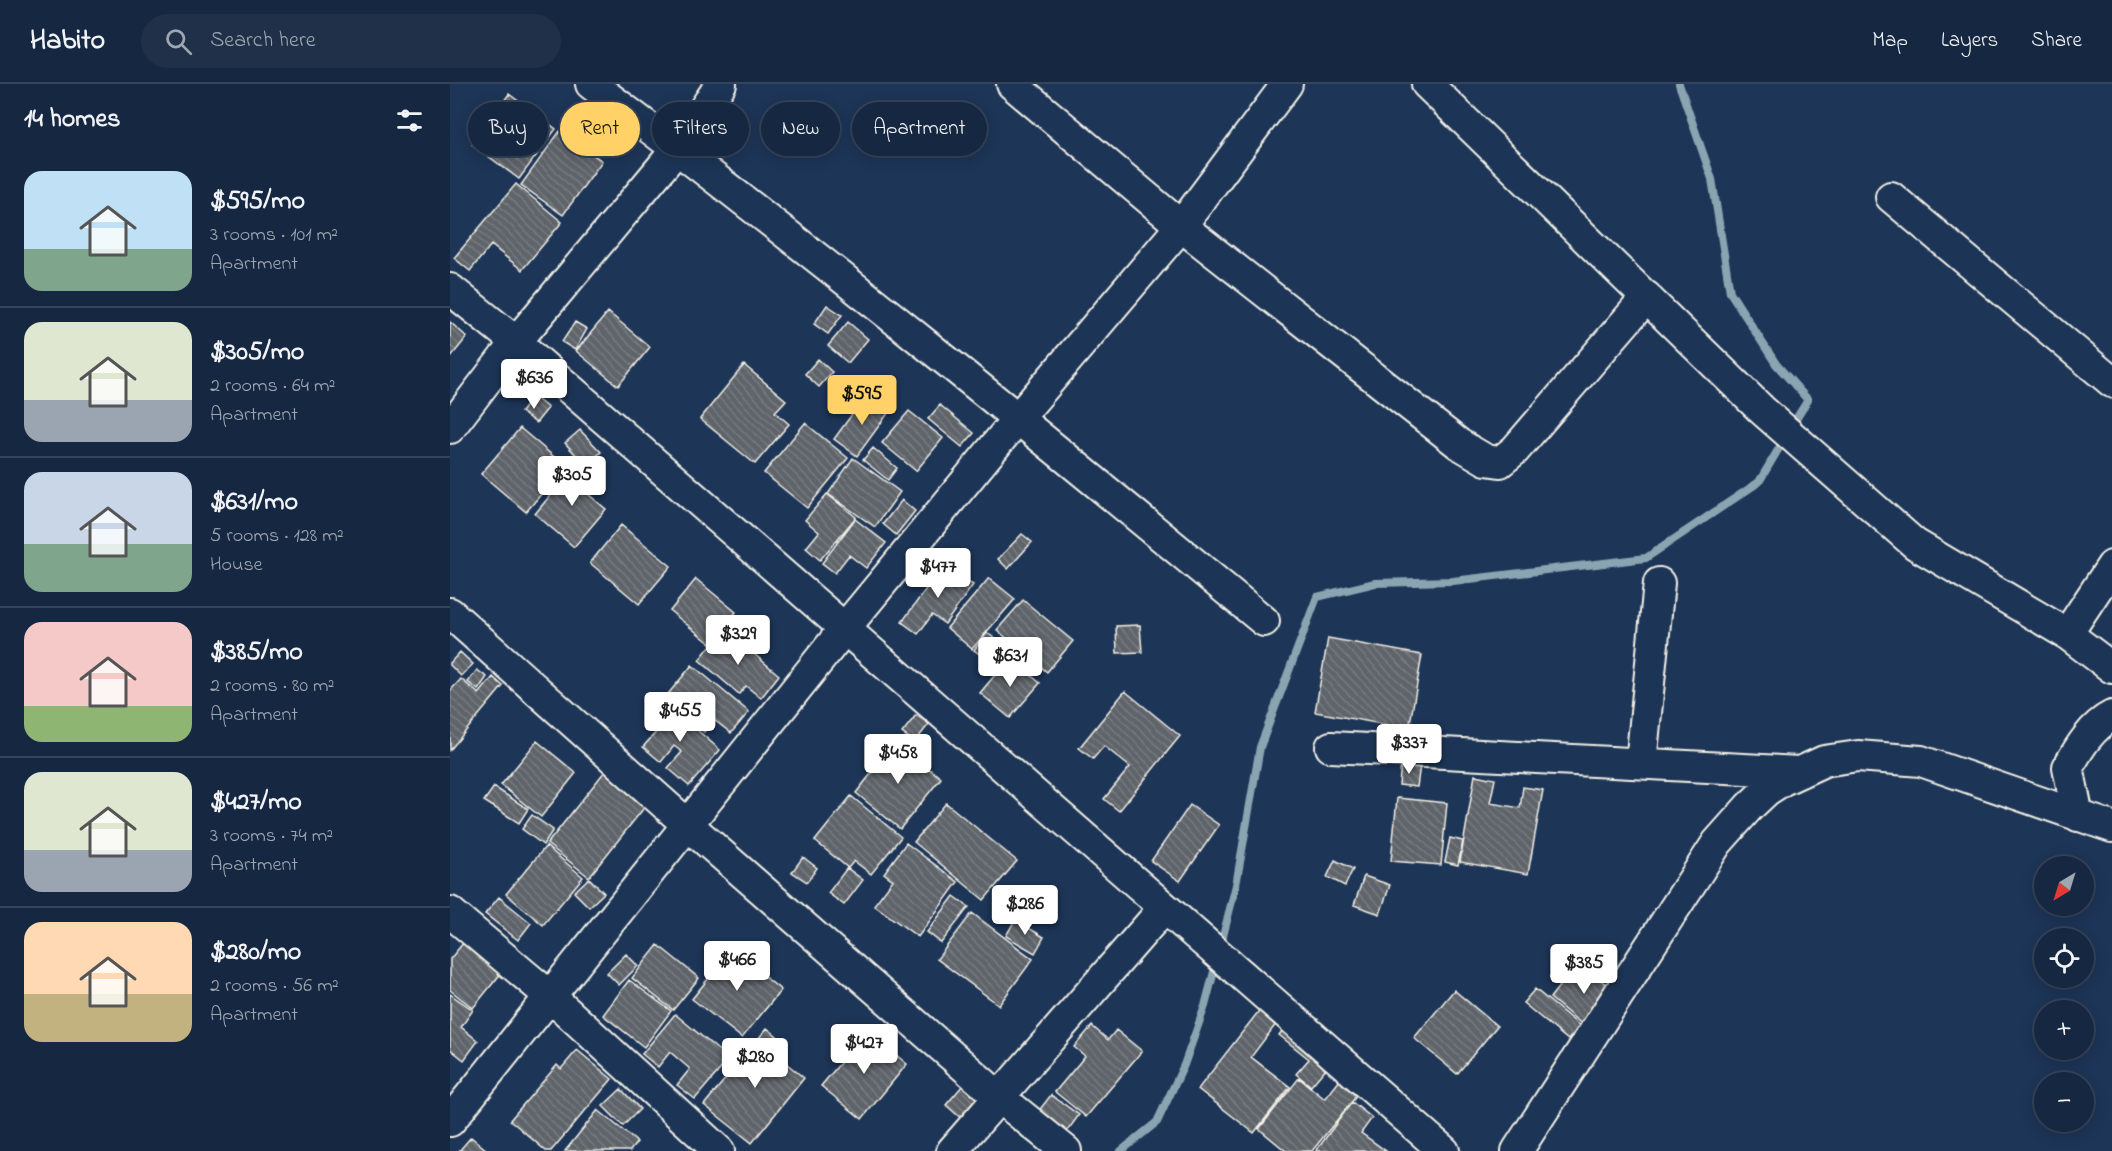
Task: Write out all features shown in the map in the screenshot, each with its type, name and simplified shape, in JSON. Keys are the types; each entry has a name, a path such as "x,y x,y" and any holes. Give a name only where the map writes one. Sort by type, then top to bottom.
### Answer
{"street":[{"path":"591,84 652,129"},
{"path":"709,102 721,84"},
{"path":"1012,84 1181,226 1459,444 1486,460 1500,462 1515,450 1647,297"},
{"path":"450,1121 845,628 1018,418 1181,226 1287,84"},
{"path":"1428,84 1762,410 1915,544 2067,634 2112,668"},
{"path":"450,428 516,342 670,156"},
{"path":"687,156 1018,418 1264,621"},
{"path":"1891,197 2112,382"},
{"path":"450,289 516,342 1444,1151"},
{"path":"2067,634 2112,566"},
{"path":"1641,763 1659,583"},
{"path":"450,613 999,1097 1066,1151"},
{"path":"2078,816 2068,767 2084,741 2105,719 2112,716"},
{"path":"1331,747 1800,772"},
{"path":"1517,1151 1717,843 1766,791 1800,772 1824,761 1858,756 1921,761 2112,827"},
{"path":"952,1151 1164,908"},
{"path":"450,912 551,997 719,1151"}],"building":[{"path":"509,94 520,102 503,102"},
{"path":"548,123 556,129 548,140"},
{"path":"560,131 560,156 595,156 602,161 563,215 521,185 542,156 548,156 548,148"},
{"path":"488,156 536,156 519,179"},
{"path":"516,184 562,222 522,270 491,245 470,271 454,258"},
{"path":"827,305 842,315 828,334 814,324"},
{"path":"608,312 650,347 618,386 576,351"},
{"path":"450,322 467,337 450,358"},
{"path":"575,322 587,329 575,350 562,342"},
{"path":"848,322 868,339 848,363 828,346"},
{"path":"818,359 832,372 819,387 805,374"},
{"path":"744,365 786,400 775,412 789,424 755,464 700,419"},
{"path":"866,395 889,412 857,456 834,439"},
{"path":"533,396 548,408 536,423 521,412"},
{"path":"940,405 974,433 962,447 928,419"},
{"path":"909,411 943,438 916,471 882,443"},
{"path":"805,423 848,458 807,508 764,473"},
{"path":"520,428 565,466 526,512 481,474"},
{"path":"580,430 601,452 586,466 565,443"},
{"path":"873,448 897,468 888,480 863,460"},
{"path":"853,458 900,492 875,527 828,494"},
{"path":"576,464 598,483 588,494 606,509 574,547 535,514"},
{"path":"827,494 856,517 820,560 806,548 819,532 805,520"},
{"path":"902,500 915,511 896,535 883,524"},
{"path":"855,519 886,543 866,568 849,555 835,573 822,563"},
{"path":"621,525 671,566 639,604 590,563"},
{"path":"1022,534 1032,542 1008,569 998,559"},
{"path":"944,564 973,585 945,624 932,615 918,634 902,622"},
{"path":"989,578 1015,599 972,649 947,628"},
{"path":"696,579 736,612 711,644 670,611"},
{"path":"1023,600 1073,641 1047,672 997,630"},
{"path":"1140,625 1142,652 1117,653 1116,626"},
{"path":"724,629 779,675 761,698 746,686 739,694 699,660"},
{"path":"987,633 1000,642 988,660 974,650"},
{"path":"1328,638 1422,655 1409,729 1315,712"},
{"path":"460,652 473,664 461,676 450,665"},
{"path":"1010,657 1040,683 1010,718 980,693"},
{"path":"692,665 749,712 731,733 714,720 704,732 664,699"},
{"path":"477,670 487,677 478,690 468,682"},
{"path":"493,677 503,686 450,750 450,691 461,679 479,694"},
{"path":"1125,691 1180,736 1119,811 1104,799 1130,767 1104,746 1093,759 1079,748"},
{"path":"663,700 720,750 689,786 668,768 682,752 674,746 661,762 643,747 658,730 646,720"},
{"path":"916,715 929,724 915,742 902,733"},
{"path":"537,741 576,773 541,817 501,785"},
{"path":"896,742 941,778 900,829 856,793"},
{"path":"1401,763 1420,765 1417,787 1399,785"},
{"path":"605,771 647,804 589,877 547,844"},
{"path":"1475,775 1495,779 1490,803 1520,808 1523,787 1543,790 1528,874 1460,862"},
{"path":"494,787 528,809 519,823 484,801"},
{"path":"851,796 901,837 871,874 854,861 848,868 815,841"},
{"path":"1397,798 1447,803 1441,865 1391,861"},
{"path":"946,803 1017,861 984,900 914,842"},
{"path":"1190,805 1219,825 1180,881 1151,861"},
{"path":"532,815 553,830 543,845 522,829"},
{"path":"1450,838 1463,841 1458,865 1445,862"},
{"path":"906,843 958,882 918,937 874,905 893,880 884,873"},
{"path":"546,846 583,877 543,925 506,894"},
{"path":"803,857 817,868 807,882 792,872"},
{"path":"1335,860 1353,869 1345,886 1327,877"},
{"path":"847,868 863,880 844,905 828,893"},
{"path":"1364,876 1390,885 1380,914 1354,905"},
{"path":"589,878 604,893 589,907 574,892"},
{"path":"954,896 969,907 941,943 927,932"},
{"path":"499,897 531,923 518,940 485,914"},
{"path":"972,913 1033,959 999,1005 937,959"},
{"path":"1015,920 1044,937 1035,953 1006,936"},
{"path":"464,942 502,972 473,1008 450,990 450,959"},
{"path":"736,944 760,963 755,969 781,990 742,1038 692,999"},
{"path":"658,945 699,978 673,1010 632,978"},
{"path":"626,954 638,966 619,985 607,973"},
{"path":"1569,954 1624,999 1595,1035 1550,998 1560,985 1550,977"},
{"path":"629,980 671,1011 644,1047 603,1015"},
{"path":"1535,989 1580,1026 1568,1040 1523,1003"},
{"path":"1454,990 1497,1026 1457,1074 1414,1038"},
{"path":"450,994 473,1010 461,1027 478,1041 464,1060 450,1049"},
{"path":"1269,998 1286,1011 1251,1057 1290,1087 1254,1133 1198,1089"},
{"path":"675,1014 729,1059 695,1099 677,1085 690,1069 670,1052 658,1067 642,1054"},
{"path":"1292,1019 1337,1055 1311,1086 1296,1074 1309,1059 1279,1035"},
{"path":"1092,1026 1108,1040 1116,1030 1142,1051 1086,1117 1055,1092 1085,1056 1074,1047"},
{"path":"767,1028 777,1036 768,1048 804,1078 752,1143 704,1105"},
{"path":"867,1031 907,1064 862,1119 821,1086"},
{"path":"577,1050 612,1079 551,1151 546,1151 510,1120 557,1065 561,1069"},
{"path":"1299,1078 1325,1099 1340,1080 1358,1094 1312,1151 1286,1151 1259,1129"},
{"path":"963,1085 981,1100 964,1121 946,1105"},
{"path":"621,1089 640,1109 623,1126 603,1106"},
{"path":"1051,1095 1079,1115 1063,1137 1034,1117"},
{"path":"1352,1102 1372,1118 1361,1133 1386,1151 1316,1151"},
{"path":"598,1110 637,1142 630,1151 565,1151"},
{"path":"471,1137 488,1151 459,1151"}],"waterway":[{"path":"1679,84 1712,179 1730,292 1776,364 1808,400 1791,427"},
{"path":"1220,948 1236,885 1260,747 1317,597 1375,583 1453,581 1646,558 1759,482 1785,438"},
{"path":"1121,1151 1157,1122 1184,1065 1205,1006 1217,960"}]}
